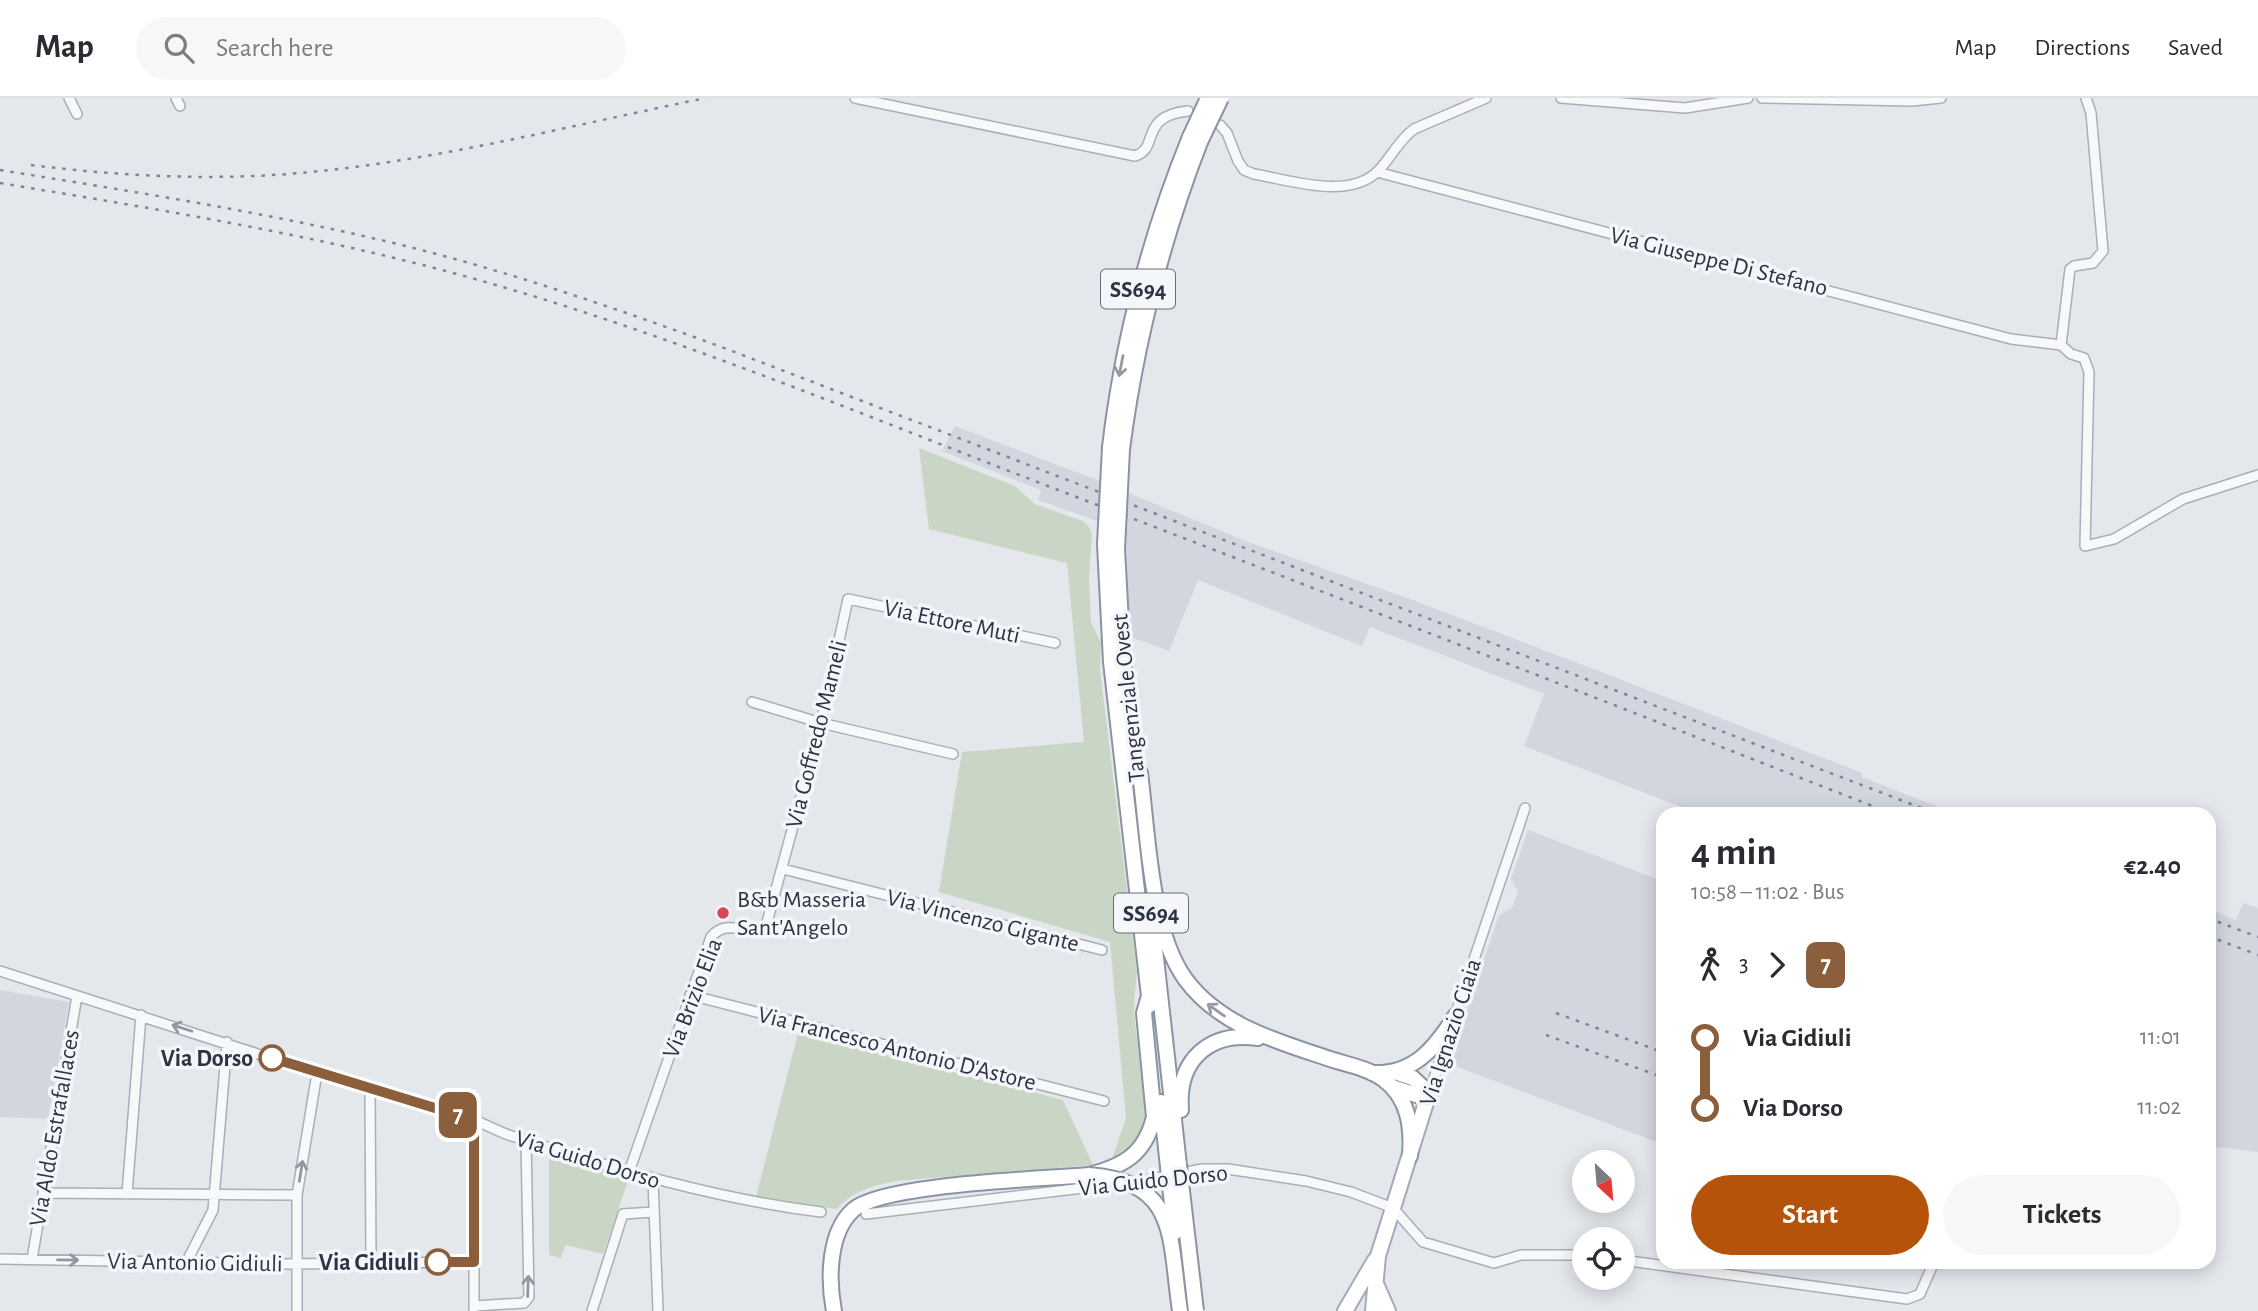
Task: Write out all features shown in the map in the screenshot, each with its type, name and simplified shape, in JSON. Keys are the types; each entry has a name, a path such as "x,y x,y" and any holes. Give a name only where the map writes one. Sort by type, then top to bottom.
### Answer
{"main road":[{"name":"Tangenziale Ovest","path":"1195,139 1208,98"},
{"name":"Tangenziale Ovest","path":"1182,1311 1178,1166 1149,996 1105,544 1116,448 1119,370 1135,302 1162,206 1195,139 1221,98"},
{"name":"Tangenziale Ovest","path":"1117,661 1135,763 1196,1311"},
{"path":"1135,763 1140,773 1158,907 1173,959 1183,977 1211,1007 1277,1041 1392,1079 1413,1078 1429,1093"},
{"path":"1089,1174 1128,1161 1138,1153 1151,1129 1154,1105 1144,1013 1149,996"},
{"path":"1392,1079 1431,1051 1456,1015"},
{"path":"1178,1166 1181,1083 1196,1056 1214,1042 1229,1037 1277,1041"},
{"path":"1392,1079 1409,1121 1409,1156"},
{"name":"Via Ignazio Ciaia","path":"1373,1311 1378,1256 1429,1093"},
{"path":"834,1311 831,1281 837,1236 853,1210 867,1200 911,1190 1089,1174 1117,1177 1134,1183 1154,1199 1167,1225 1182,1311"},
{"name":"Via Ignazio Ciaia","path":"1343,1310 1378,1256"},
{"name":"Via Ignazio Ciaia","path":"1376,1281 1388,1311"}],"street":[{"path":"69,98 77,114"},
{"path":"855,98 1135,156 1146,149 1155,124 1162,117 1188,111"},
{"path":"1220,125 1227,133 1244,170 1254,174 1347,186 1377,172 1405,136 1414,130 1486,98"},
{"path":"1561,98 1674,108 1748,98"},
{"path":"1762,98 1912,101 1941,98"},
{"path":"2086,98 2091,113 2103,251 2093,263 2070,269 2061,345 2071,354 2084,358 2090,372 2085,546 2115,539 2183,499 2258,475"},
{"name":"Via Giuseppe Di Stefano","path":"1377,172 2011,339 2061,345"},
{"name":"Via Ettore Muti","path":"848,599 1055,643"},
{"name":"Via Goffredo Mameli","path":"783,869 821,723 848,599"},
{"path":"752,702 821,723 953,754"},
{"name":"Via Ignazio Ciaia","path":"1429,1093 1525,808"},
{"name":"Via Vincenzo Gigante","path":"783,869 1102,950"},
{"name":"Via Brizio Elia","path":"629,1172 711,937 718,929 729,925 758,932 766,926 783,869"},
{"name":"Via Guido Dorso","path":"0,971 317,1073 370,1086 474,1120 526,1141 653,1180 763,1205 821,1212"},
{"name":"Via Francesco Antonio D'Astore","path":"690,995 1104,1101"},
{"name":"Via Aldo Estrafallaces","path":"32,1259 77,996"},
{"path":"127,1194 141,1015"},
{"path":"186,1263 213,1210 227,1042"},
{"path":"297,1311 297,1195 317,1073"},
{"path":"370,1086 371,1263"},
{"path":"474,1120 474,1309 516,1305 524,1303 529,1297 526,1141"},
{"name":"Via Guido Dorso","path":"866,1214 1142,1181 1202,1169 1228,1169 1306,1181 1393,1208"},
{"path":"653,1180 658,1311"},
{"path":"43,1193 297,1195"},
{"path":"1393,1208 1423,1242 1494,1263 1521,1255 1572,1255"},
{"path":"592,1311 623,1214 654,1212"},
{"name":"Via Antonio Gidiuli","path":"0,1259 296,1264 474,1262"},
{"path":"1635,1262 1656,1265"},
{"path":"1688,1269 1907,1299 1920,1294 1931,1269"}],"shaded area":[{"path":"955,426 1248,542 1410,599 1862,773 1862,777 1938,807 1681,807 1524,746 1544,694 1370,627 1362,646 1198,580 1169,651 1129,636 1125,531 1038,500 1041,490 942,451"},
{"path":"1528,830 1656,879 1656,1142 1458,1067 1451,1059 1499,915 1512,908 1518,892 1511,879"},
{"path":"2243,903 2258,908 2258,1152 2216,1147 2216,912 2236,920"},
{"path":"0,990 69,1002 48,1119 0,1117"}],"green space":[{"path":"919,448 1015,486 1035,504 1083,521 1092,534 1089,577 1091,622 1101,643 1100,670 1137,972 1134,1010 1146,1101 1144,1129 1139,1140 1127,1153 1111,1162 1126,1118 1110,942 939,892 962,752 1084,742 1067,563 929,529"},
{"path":"798,1033 1063,1100 1093,1165 895,1181 863,1190 837,1209 756,1197"},
{"path":"549,1154 629,1178 603,1254 565,1245 561,1258 549,1255"}],"railway":[{"path":"31,165 165,176 233,177 300,173 453,151 706,98"},
{"path":"0,170 193,202 337,230 470,263 595,302 719,346 1919,807"},
{"path":"0,183 242,225 363,250 482,281 623,325 833,402 1875,807"},
{"path":"2216,921 2258,937"},
{"path":"2216,939 2258,955"},
{"path":"1556,1013 1656,1050"},
{"path":"1546,1035 1656,1075"}],"bus line":[{"name":"7","path":"272,1058 474,1120 474,1262 438,1262"}],"place":[{"name":"B&b Masseria Sant'Angelo","path":"723,913"},
{"name":"Via Dorso","path":"272,1058"},
{"name":"Via Gidiuli","path":"438,1262"}]}
